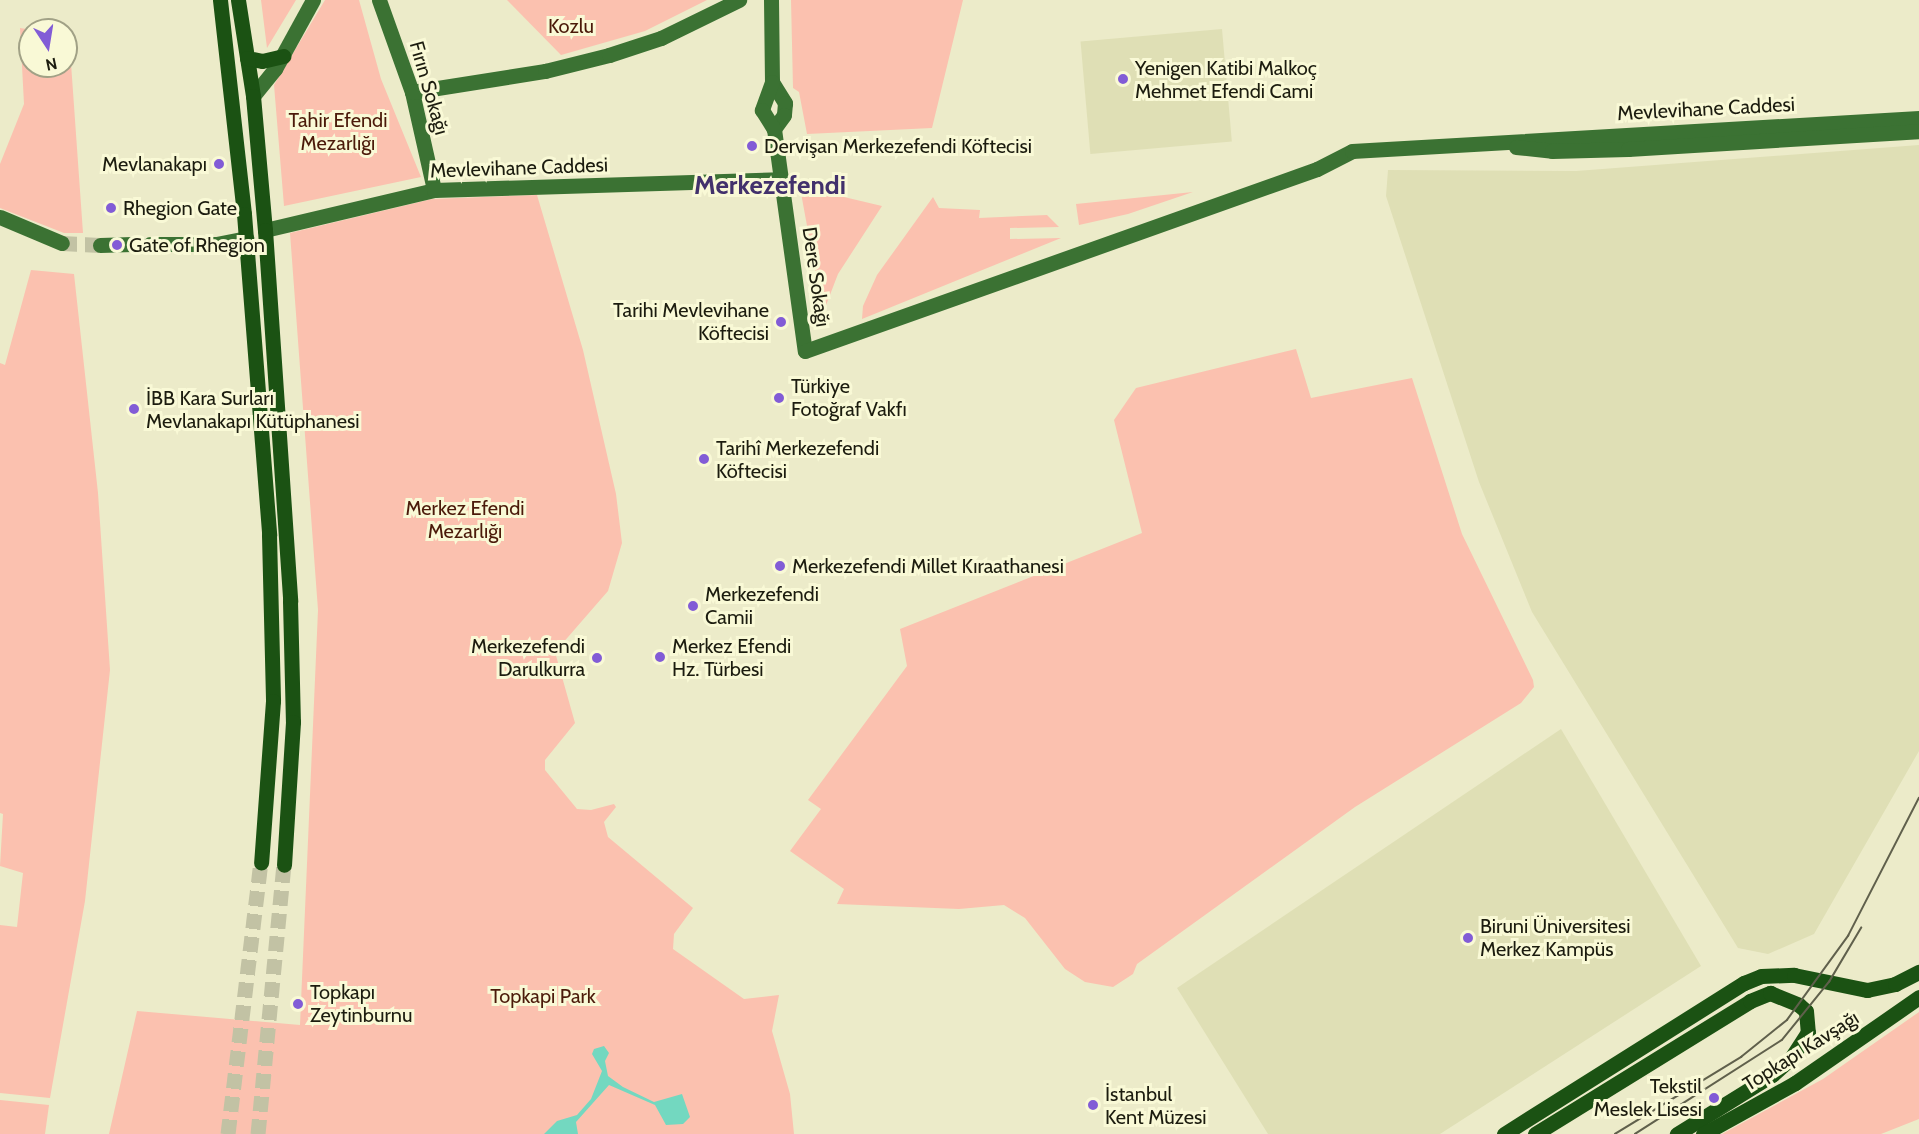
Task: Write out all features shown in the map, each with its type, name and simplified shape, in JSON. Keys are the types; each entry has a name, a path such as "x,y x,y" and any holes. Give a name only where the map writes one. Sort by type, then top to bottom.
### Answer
{"main road":[{"path":"220,0 234,110 246,238 272,621 273,701 261,862"},
{"path":"238,0 253,96 265,230 293,681 284,865"},
{"path":"247,58 262,61 282,56"},
{"path":"234,110 253,96"},
{"path":"246,238 265,230"},
{"path":"1504,1134 1752,980 1794,975 1867,990 1895,984 1919,972"},
{"path":"1535,1134 1750,1001 1770,993 1799,1005 1806,1011 1808,1032 1791,1058 1772,1075 1677,1134"},
{"name":"Topkapı Kavşağı","path":"1702,1134 1795,1083 1919,998"}],"street":[{"path":"253,96 282,56 313,0"},
{"name":"Fırın Sokağı","path":"379,0 412,92 434,190"},
{"path":"412,92 546,71 609,56 661,38 739,0"},
{"name":"Dere Sokağı","path":"771,0 772,82 762,110 774,129 805,351"},
{"name":"Mevlevihane Caddesi","path":"805,351 1317,169 1352,151 1495,145 1545,138 1919,118"},
{"name":"Mevlevihane Caddesi","path":"1495,145 1552,151 1628,149 1919,131"},
{"name":"Mevlevihane Caddesi","path":"265,230 434,190 780,179"},
{"path":"0,217 62,243"},
{"path":"150,244 216,244 246,238"},
{"path":"100,245 132,244"}],"shaded area":[{"path":"1222,29 1232,142 1090,154 1081,41"},
{"path":"1919,145 1919,751 1814,934 1768,954 1738,948 1532,612 1479,482 1386,196 1388,170 1576,171"},
{"name":"Biruni Üniversitesi Merkez Kampüs","path":"1561,729 1701,966 1440,1134 1268,1134 1177,988"}],"green space":[{"path":"261,0 296,0 267,48"},
{"name":"Tahir Efendi Mezarlığı","path":"325,0 359,0 381,79 421,177 284,206 274,85"},
{"name":"Kozlu","path":"507,0 707,0 645,31 561,55"},
{"path":"791,0 963,0 932,128 807,134 799,92 793,88"},
{"path":"23,78 72,78 83,233 64,233 0,208 0,164 24,104"},
{"path":"806,188 882,206 838,274 823,313 801,193"},
{"path":"1193,192 1128,214 1079,225 1076,204"},
{"path":"537,195 583,350 616,494 622,543 608,591 555,652 575,723 545,760 545,770 577,809 591,810 614,804 616,807 604,822 608,837 693,908 674,934 673,949 744,999 779,995 772,1031 790,1094 794,1134 109,1134 137,1011 300,1025 318,610 290,233 432,199"},
{"path":"933,197 939,208 980,210 979,218 1047,215 1059,227 1010,228 1010,239 1061,238 862,319 863,306 877,275"},
{"path":"31,270 74,274 98,493 110,670 85,901 50,1098 0,1093 0,925 17,927 23,873 0,866 3,814 0,813 0,363 5,365"},
{"path":"1296,349 1311,398 1412,378 1462,534 1533,680 1534,687 1521,703 1355,807 1137,964 1133,974 1113,987 1085,982 1065,969 1025,918 1004,905 959,909 837,904 844,889 790,851 821,809 808,800 907,666 900,629 1142,533 1114,420 1136,388"},
{"path":"1919,1012 1919,1119 1881,1134 1722,1134 1823,1079"},
{"path":"0,1100 49,1105 45,1134 0,1134"}],"water":[{"path":"604,1046 609,1053 605,1061 608,1076 623,1087 654,1102 682,1094 690,1117 683,1124 666,1125 655,1105 609,1085 576,1122 578,1134 544,1134 557,1121 577,1115 591,1099 602,1071 592,1054 594,1049"}],"tunnel":[{"path":"62,243 100,245"},
{"path":"228,1134 261,863"},
{"path":"258,1134 284,865"}],"tram line":[{"path":"1615,1134 1741,1057 1787,1020 1848,936 1919,798"},
{"path":"1635,1134 1782,1040 1829,982 1861,928"}],"place":[{"name":"Yenigen Katibi Malkoç Mehmet Efendi Cami","path":"1123,79"},
{"name":"Dervişan Merkezefendi Köftecisi","path":"752,146"},
{"name":"Mevlanakapı","path":"219,164"},
{"name":"Rhegion Gate","path":"111,208"},
{"name":"Gate of Rhegion","path":"117,245"},
{"name":"Tarihi Mevlevihane Köftecisi","path":"781,322"},
{"name":"Türkiye Fotoğraf Vakfı","path":"779,398"},
{"name":"İBB Kara Surları Mevlanakapı Kütüphanesi","path":"134,409"},
{"name":"Tarihî Merkezefendi Köftecisi","path":"704,459"},
{"name":"Merkezefendi Millet Kıraathanesi","path":"780,566"},
{"name":"Merkezefendi Camii","path":"693,606"},
{"name":"Merkez Efendi Hz. Türbesi","path":"660,657"},
{"name":"Merkezefendi Darulkurra","path":"597,658"},
{"name":"Biruni Üniversitesi Merkez Kampüs","path":"1468,938"},
{"name":"Topkapı Zeytinburnu","path":"298,1004"},
{"name":"Tekstil Meslek Lisesi","path":"1714,1098"},
{"name":"İstanbul Kent Müzesi","path":"1093,1105"}],"district":[{"name":"Merkezefendi","path":"770,186"}],"park label":[{"name":"Merkez Efendi Mezarlığı","path":"465,520"},
{"name":"Topkapi Park","path":"543,996"}]}
